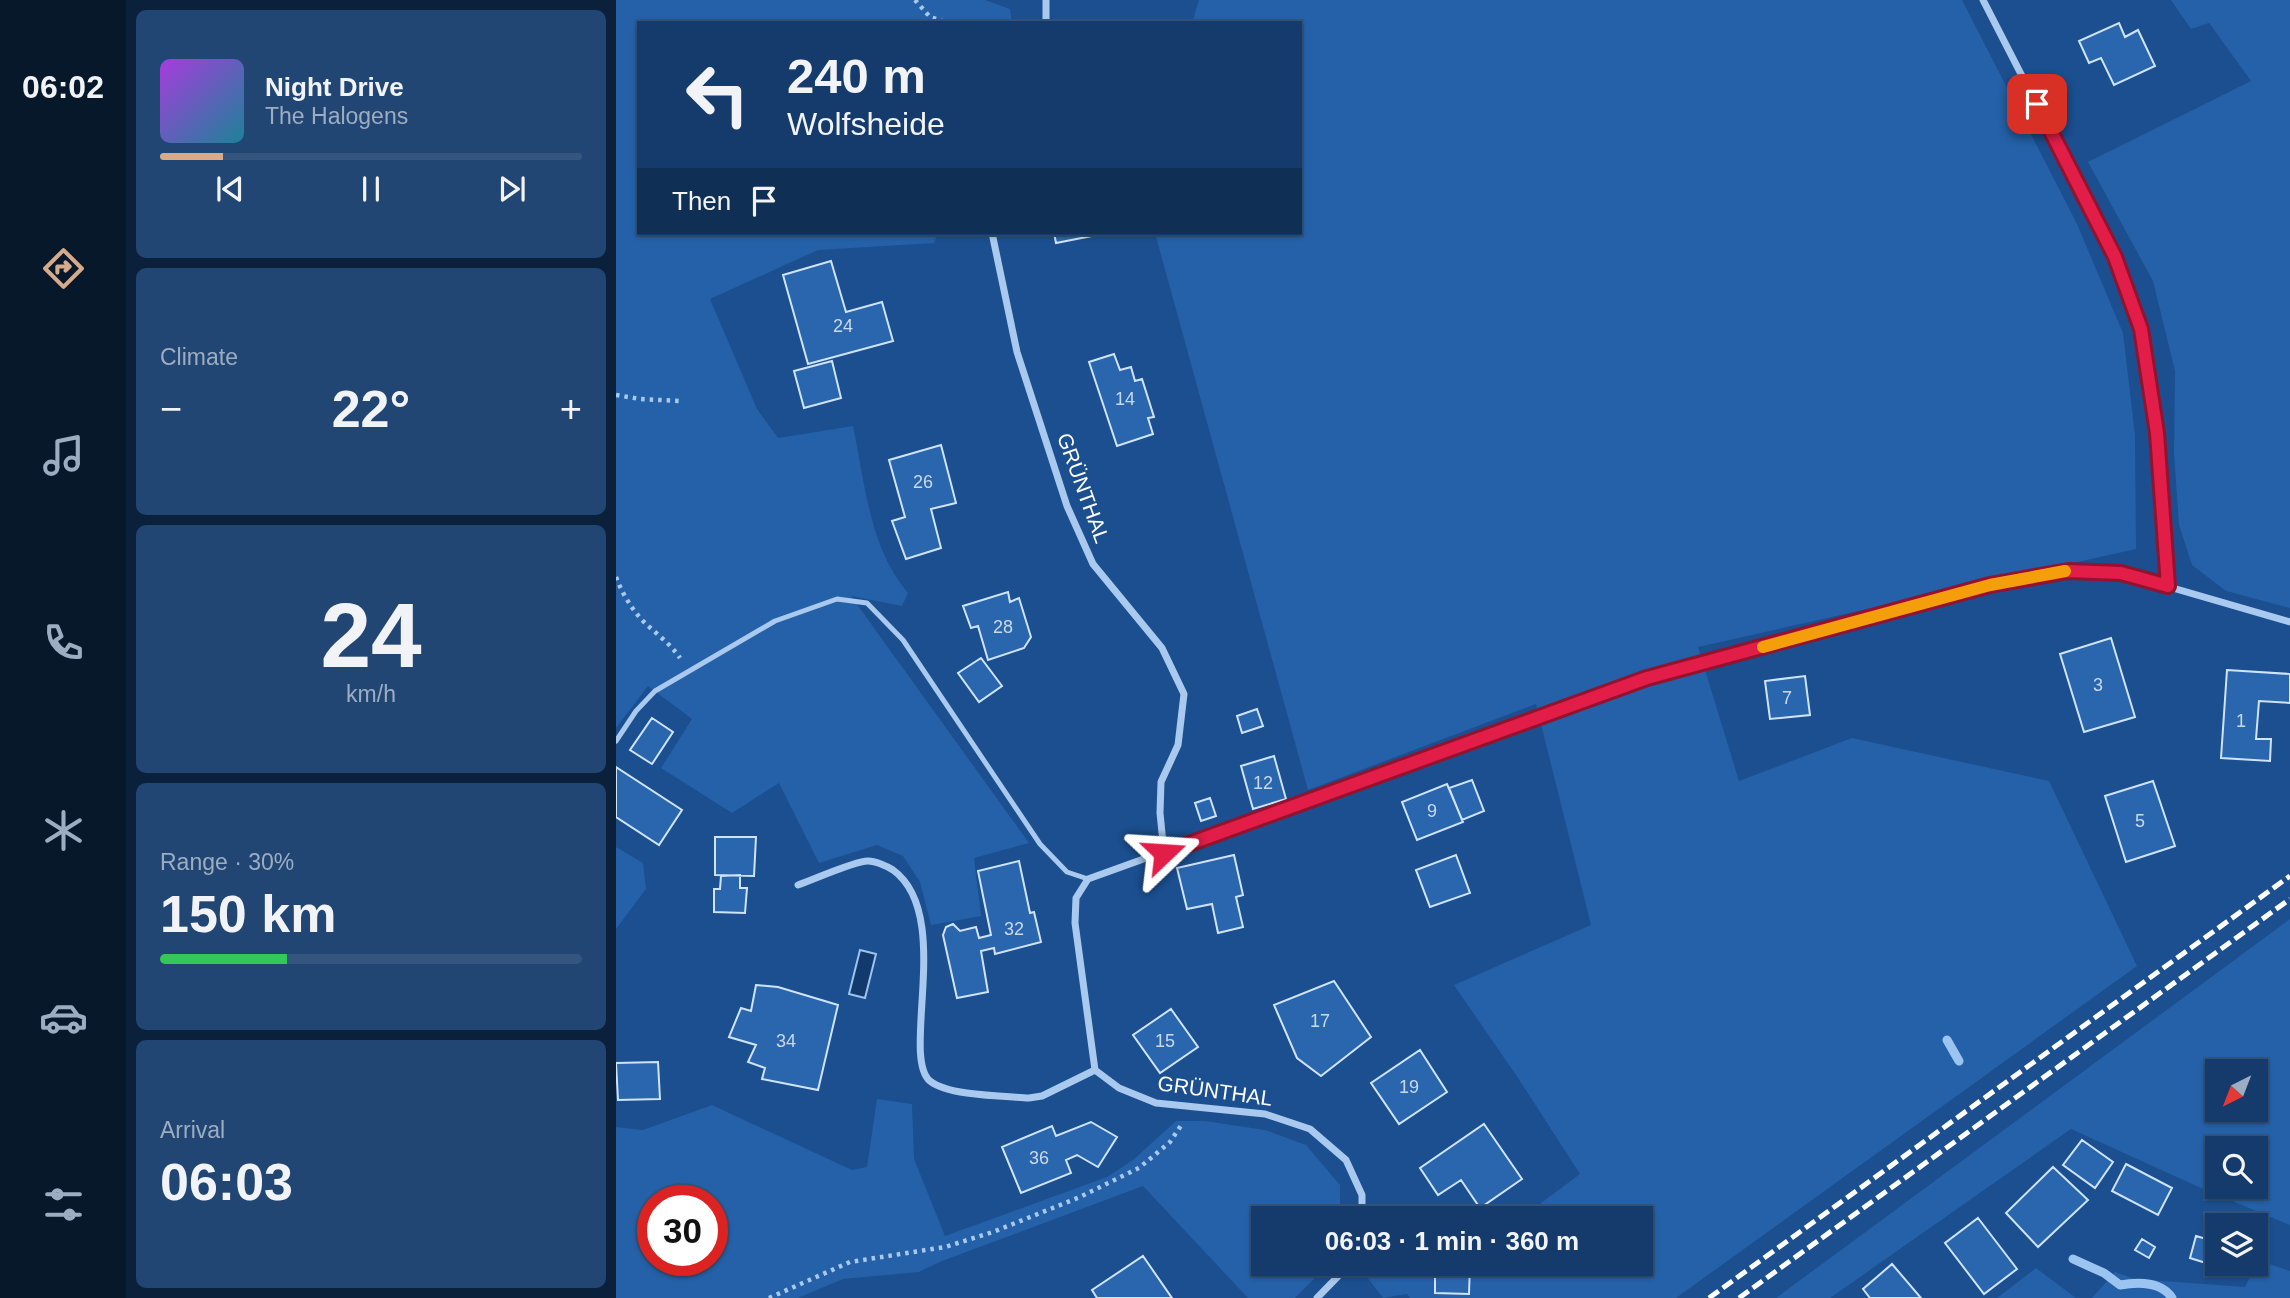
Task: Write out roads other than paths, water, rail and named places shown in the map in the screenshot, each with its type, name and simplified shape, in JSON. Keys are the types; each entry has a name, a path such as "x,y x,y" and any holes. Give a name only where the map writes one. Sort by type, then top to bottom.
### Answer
{"street":[{"path":"1046,0 1046,21"},
{"path":"1983,0 2115,257 2141,329 2157,433 2168,586"},
{"name":"GRÜNTHAL","path":"992,235 1017,352 1068,506 1093,564 1162,648 1184,694 1178,745 1160,782 1164,853"},
{"path":"798,885 868,861 887,866 902,877 914,896 925,964 920,1055 922,1071 930,1081 946,1090 1029,1098 1042,1096 1096,1070 1074,923 1076,898 1088,879 1647,678 1990,585 2068,571 2121,573 2290,622"},
{"name":"GRÜNTHAL","path":"1096,1070 1119,1088 1156,1103 1265,1114 1310,1129 1346,1160 1362,1195 1362,1206"},
{"path":"1317,1298 1338,1276"}],"lane":[{"path":"616,741 636,710 654,691 775,621 837,599 867,603 903,640 1040,844 1067,872 1088,879"}],"waterway":[{"path":"1947,1040 1959,1061"},
{"path":"2073,1259 2104,1273 2120,1285 2141,1283 2155,1286 2162,1288 2172,1298"}],"railway":[{"path":"1709,1298 2290,876"},
{"path":"1739,1298 2290,899"}]}
